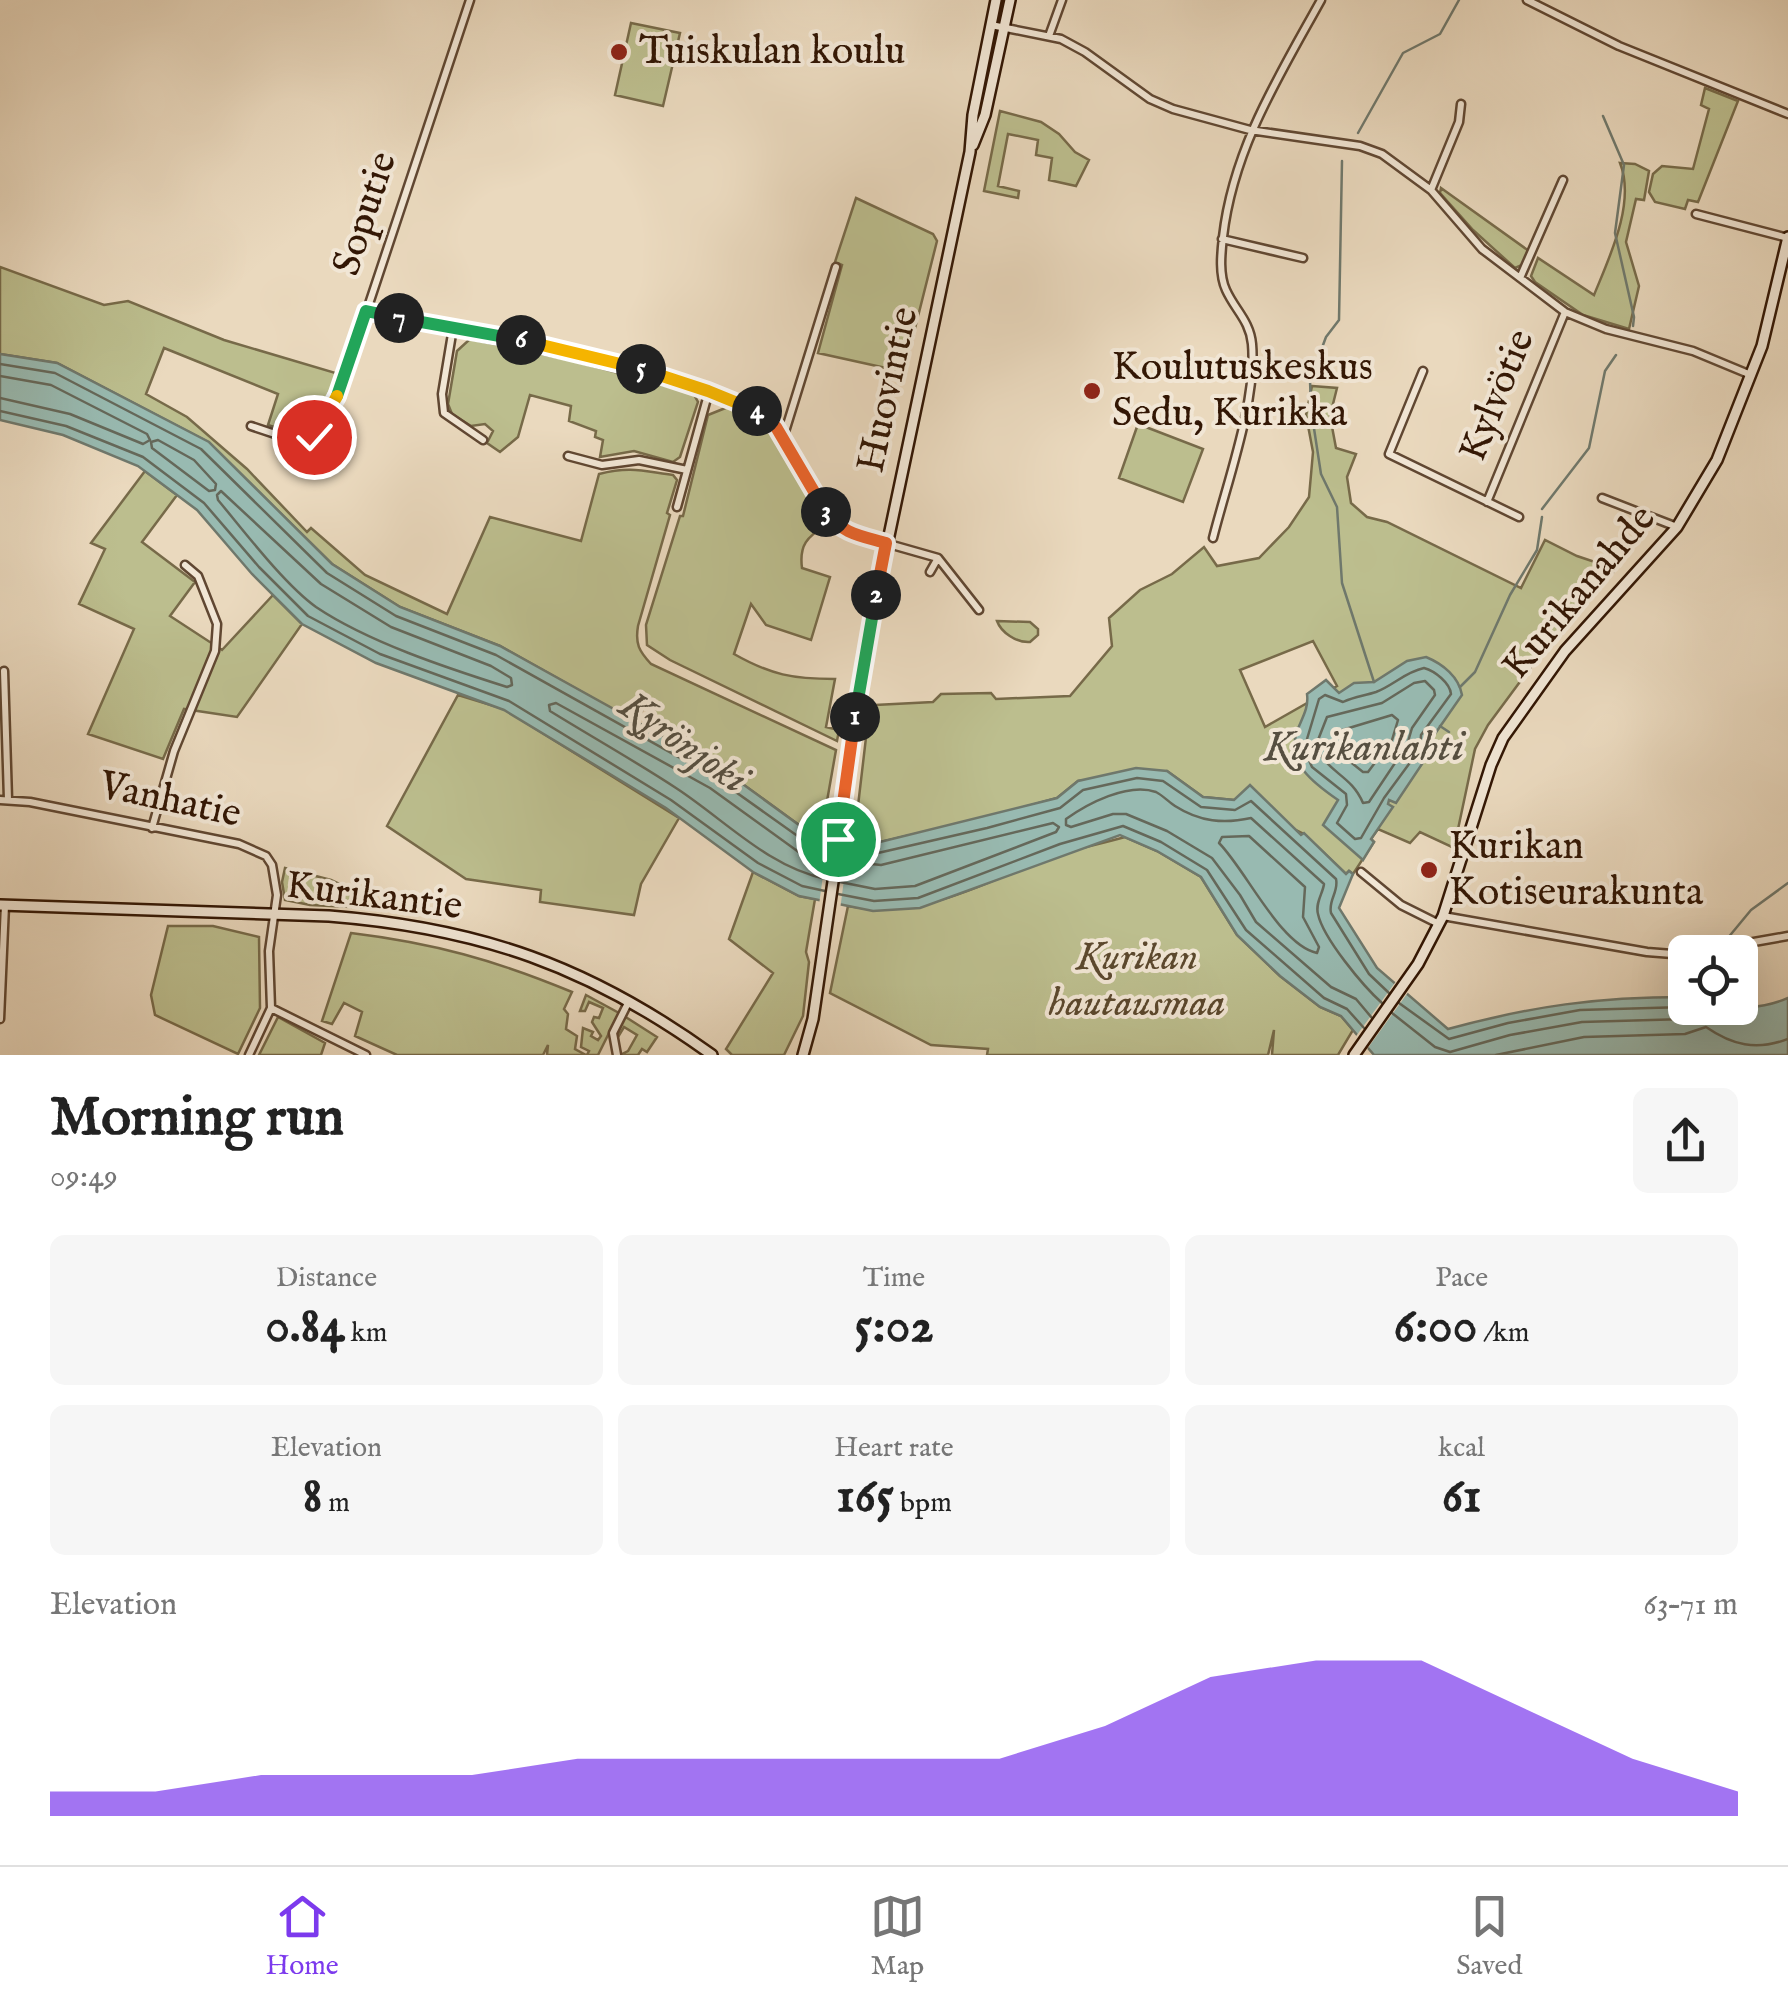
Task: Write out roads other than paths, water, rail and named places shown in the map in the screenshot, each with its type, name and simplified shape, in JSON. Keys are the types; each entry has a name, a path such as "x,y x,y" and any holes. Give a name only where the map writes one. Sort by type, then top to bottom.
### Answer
{"main road":[{"name":"Huovintie","path":"803,1055 813,1019 855,716 886,543 970,152 973,115 996,0"},
{"name":"Huovintie","path":"970,152 985,115 1010,0"},
{"name":"Kurikanahde","path":"1354,1055 1405,984 1441,920 1503,738 1565,651 1677,527 1718,460 1753,376 1788,237"},
{"name":"Kurikantie","path":"2,905 382,920 445,932 564,968 629,1000 712,1055"}],"street":[{"name":"Soputie","path":"251,426 299,442 314,437 336,397 470,0"},
{"path":"1049,36 1062,0"},
{"path":"1213,538 1252,379 1248,322 1226,290 1222,239 1250,130 1322,0"},
{"path":"1527,0 1619,46 1788,114"},
{"path":"991,25 1049,36 1085,52 1150,99 1250,130 1360,146 1399,164 1431,190 1482,249 1565,312 1606,329 1693,351 1753,376"},
{"path":"1431,190 1460,122 1461,104"},
{"path":"1520,278 1563,180"},
{"path":"1696,214 1788,237"},
{"path":"1222,239 1303,258"},
{"path":"783,438 836,268"},
{"path":"366,311 590,355 744,404 766,417 783,438 835,524 850,533 938,558 980,610"},
{"name":"Kylvötie","path":"1487,502 1565,312"},
{"path":"453,328 442,394 444,413 484,440"},
{"path":"1423,371 1389,454 1519,517"},
{"path":"677,507 708,391"},
{"path":"568,456 602,465 639,460 686,470"},
{"path":"1602,498 1677,527"},
{"path":"930,572 938,558"},
{"path":"152,828 174,751 215,651 218,624 198,576 185,565"},
{"path":"4,670 4,800"},
{"name":"Vanhatie","path":"4,800 239,844 266,856 275,878 274,914"},
{"path":"1361,872 1401,905 1441,920 1668,953"},
{"path":"0,1019 2,905"},
{"path":"249,1055 271,1008 274,914"},
{"path":"1758,941 1788,936"},
{"path":"617,1055 612,1034 629,1000"},
{"path":"271,1008 366,1055"}],"water":[{"path":"0,354 57,363 209,442 332,564 400,607 500,646 722,769 810,833 876,843 1057,798 1078,781 1136,768 1167,771 1203,797 1234,800 1250,785 1346,874 1353,874 1339,908 1377,968 1448,1029 1537,1009 1594,1001 1668,998 1668,1025 1758,1025 1758,1006 1788,998 1788,1055 1374,1055 1341,1016 1320,1007 1280,976 1237,935 1201,877 1120,835 920,908 873,911 799,896 753,872 666,808 504,710 376,663 302,624 197,510 138,466 63,435 0,420"},
{"name":"Kurikanlahti","path":"1426,657 1449,672 1462,695 1430,741 1434,746 1396,803 1389,800 1393,807 1371,839 1374,842 1363,860 1323,825 1338,800 1299,763 1295,743 1307,694 1326,680 1339,693 1354,683 1374,682 1407,661"}],"waterway":[{"path":"1358,133 1403,53 1440,34 1459,0"},
{"path":"1603,116 1624,165 1615,233 1633,326"},
{"path":"1342,161 1339,320 1326,337 1310,380 1311,409 1321,474 1337,507 1342,583 1374,682"},
{"path":"1542,509 1589,448 1605,371 1616,355"},
{"path":"1460,687 1475,672 1510,595 1537,550 1542,517"},
{"path":"1440,726 1449,732"},
{"path":"1730,935 1751,910 1788,883"}],"place":[{"name":"Tuiskulan koulu","path":"619,52"},
{"name":"Koulutuskeskus Sedu, Kurikka","path":"1092,391"},
{"name":"Kurikan Kotiseurakunta","path":"1429,870"}],"water label":[{"name":"Kyrönjoki","path":"683,743"}],"park label":[{"name":"Kurikan hautausmaa","path":"1137,981"}]}
